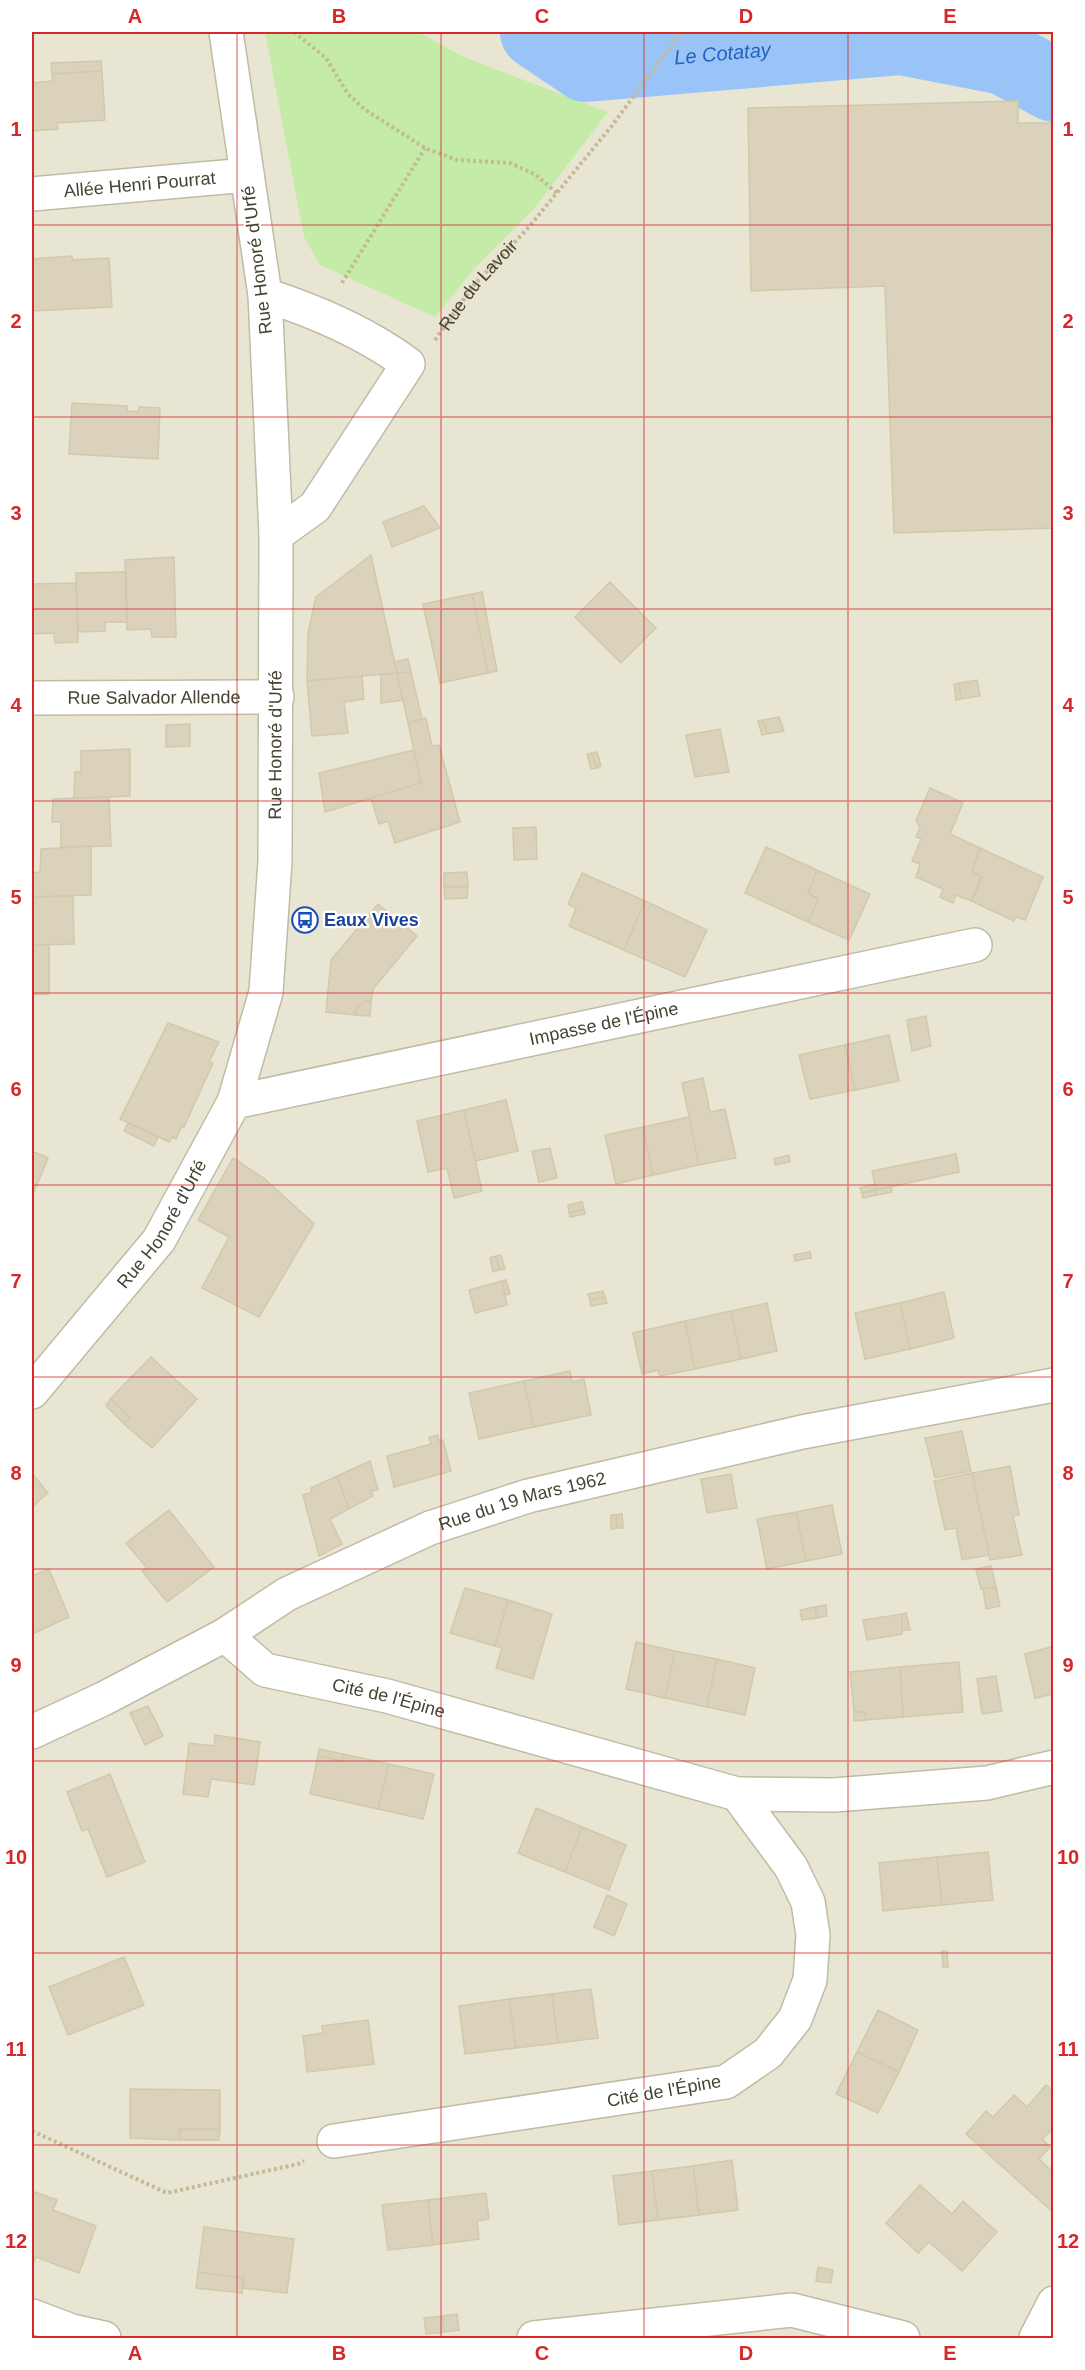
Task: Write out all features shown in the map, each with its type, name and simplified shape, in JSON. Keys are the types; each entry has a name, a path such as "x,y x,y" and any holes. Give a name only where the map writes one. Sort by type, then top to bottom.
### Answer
{"street":[{"name":"Rue Honoré d'Urfé","path":"32,1392 159,1240 234,1102 266,992 275,861 276,535 265,295 226,32"},
{"name":"Allée Henri Pourrat","path":"32,194 247,175"},
{"path":"265,295 292,303 380,343 408,364 315,507 276,535"},
{"name":"Rue Salvador Allende","path":"35,707 277,697"},
{"name":"Impasse de l'Épine","path":"234,1102 975,945"},
{"name":"Rue du 19 Mars 1962","path":"32,1732 103,1700 225,1635 287,1594 430,1528 528,1496 802,1432 1053,1385"},
{"name":"Cité de l'Épine","path":"225,1635 265,1670 387,1696 736,1794 834,1795 987,1783 1053,1767"},
{"name":"Cité de l'Épine","path":"334,2142 726,2082 768,2053 795,2019 807,1989 810,1980 813,1935 808,1902 790,1868 736,1794"},
{"path":"1036,2338 1053,2303"},
{"path":"534,2338 792,2310 903,2338"},
{"path":"32,2316 72,2331 104,2338"}],"path":[{"path":"294,32 326,57 348,94 364,109 425,148 457,160 510,163 536,175 556,193"},
{"name":"Rue du Lavoir","path":"408,364 424,355 474,285 528,228 627,106 681,32"},
{"path":"321,317 425,148"},
{"path":"32,2131 167,2193 298,2164 334,2142"}],"shaded area":[{"path":"32,32 1053,32 1053,2338 32,2338"}],"green space":[{"path":"265,32 419,32 461,56 608,112 534,209 474,269 435,317 320,265 304,237"}],"building":[{"path":"101,61 102,71 52,74 51,63"},
{"path":"102,71 105,120 57,123 58,129 32,131 32,83 53,81 52,74"},
{"path":"1018,101 1018,123 1052,123 1054,528 894,533 885,286 751,291 748,108"},
{"path":"72,256 72,260 109,258 112,307 32,311 32,259"},
{"path":"72,403 127,406 127,411 138,412 139,407 160,408 158,459 69,454"},
{"path":"424,506 440,528 392,547 383,522"},
{"path":"371,555 397,673 307,681 308,633 316,597"},
{"path":"174,557 176,637 152,637 151,629 127,630 125,560"},
{"path":"126,572 127,622 105,622 105,631 78,632 76,573"},
{"path":"610,582 656,628 621,663 575,617"},
{"path":"76,583 78,642 55,643 54,633 32,634 32,584"},
{"path":"482,592 497,671 488,673 472,594"},
{"path":"472,594 488,673 440,683 423,604"},
{"path":"408,659 411,672 397,673 394,662"},
{"path":"411,672 422,719 408,723 397,673"},
{"path":"397,673 403,700 381,703 381,674"},
{"path":"362,676 364,699 344,702 348,733 312,736 307,681"},
{"path":"977,680 980,696 961,699 959,683"},
{"path":"959,683 961,699 956,700 954,684"},
{"path":"779,717 784,731 767,734 763,720"},
{"path":"426,718 432,746 439,745 460,822 395,843 388,821 379,824 371,798 421,783 408,723"},
{"path":"763,720 767,734 762,735 758,721"},
{"path":"190,724 190,746 166,747 166,725"},
{"path":"720,729 729,772 695,777 686,735"},
{"path":"130,749 130,796 74,798 75,772 81,772 81,751"},
{"path":"414,750 421,783 325,812 319,773"},
{"path":"597,752 601,766 597,768 591,753"},
{"path":"591,753 597,768 591,769 587,754"},
{"path":"930,788 963,803 950,834 980,848 972,871 982,877 972,901 956,895 953,903 940,897 943,889 916,877 920,864 912,861 921,839 916,837 920,827 916,820"},
{"path":"109,797 111,846 61,847 61,822 52,822 53,799"},
{"path":"536,827 537,859 514,860 513,828"},
{"path":"91,846 91,895 32,897 32,873 40,872 41,849"},
{"path":"766,847 817,870 808,893 818,899 808,922 745,893"},
{"path":"980,848 1043,877 1025,920 1016,917 1014,921 971,901 982,877 972,871"},
{"path":"817,870 870,894 849,940 808,922 818,899 808,893"},
{"path":"467,872 468,887 444,887 444,873"},
{"path":"582,873 645,901 624,950 569,926 576,908 568,904"},
{"path":"444,887 468,887 467,898 445,899"},
{"path":"73,896 74,944 32,945 32,897"},
{"path":"645,901 707,930 685,977 624,950"},
{"path":"378,904 417,936 373,989 371,1002 365,1001 356,1009 355,1015 326,1012 331,960"},
{"path":"32,945 49,945 49,994 32,995"},
{"path":"365,1001 371,1002 370,1016 355,1015 356,1009"},
{"path":"926,1016 931,1046 912,1051 907,1020"},
{"path":"168,1023 219,1042 209,1062 213,1063 184,1127 182,1126 176,1139 172,1137 169,1142 120,1119"},
{"path":"889,1035 899,1081 855,1090 845,1045"},
{"path":"845,1045 855,1090 810,1099 799,1055"},
{"path":"703,1078 710,1112 725,1109 736,1158 699,1165 682,1083"},
{"path":"506,1100 518,1151 475,1161 464,1110"},
{"path":"464,1110 482,1191 454,1198 447,1168 428,1172 417,1121"},
{"path":"689,1117 699,1165 653,1175 643,1127"},
{"path":"128,1123 158,1137 154,1146 124,1131"},
{"path":"643,1127 653,1175 616,1184 605,1135"},
{"path":"550,1148 557,1178 539,1182 532,1151"},
{"path":"32,1151 48,1158 32,1197"},
{"path":"956,1154 959,1172 876,1190 872,1171"},
{"path":"789,1155 790,1162 775,1165 774,1159"},
{"path":"233,1158 265,1179 314,1224 259,1317 202,1288 229,1237 198,1220"},
{"path":"875,1184 876,1190 862,1193 860,1188"},
{"path":"891,1187 892,1192 877,1195 876,1190"},
{"path":"876,1190 877,1195 863,1198 862,1193"},
{"path":"582,1202 584,1209 569,1213 568,1205"},
{"path":"584,1209 585,1214 570,1217 569,1213"},
{"path":"810,1252 811,1258 795,1261 794,1255"},
{"path":"501,1255 505,1269 499,1270 496,1256"},
{"path":"496,1256 499,1270 493,1272 490,1258"},
{"path":"506,1280 510,1294 505,1295 502,1281"},
{"path":"502,1281 507,1305 475,1313 469,1290"},
{"path":"603,1291 605,1297 590,1300 588,1294"},
{"path":"944,1292 954,1338 910,1349 900,1303"},
{"path":"605,1297 607,1303 591,1306 590,1300"},
{"path":"767,1303 777,1351 741,1359 731,1311"},
{"path":"900,1303 910,1349 865,1359 855,1313"},
{"path":"731,1311 741,1359 695,1369 685,1321"},
{"path":"685,1321 695,1369 660,1376 658,1370 642,1374 633,1333"},
{"path":"151,1357 197,1399 152,1448 124,1424 130,1418 111,1398"},
{"path":"570,1371 572,1382 584,1379 591,1415 534,1427 524,1381"},
{"path":"524,1381 534,1427 479,1439 469,1393"},
{"path":"111,1398 130,1418 124,1424 106,1406"},
{"path":"962,1431 971,1471 935,1478 925,1438"},
{"path":"438,1435 439,1441 443,1440 451,1471 394,1487 387,1456 431,1444 429,1437"},
{"path":"370,1461 378,1490 371,1491 373,1496 349,1509 337,1476"},
{"path":"1010,1466 1019,1515 1013,1516 1022,1555 990,1560 972,1473"},
{"path":"972,1473 989,1555 962,1560 956,1528 945,1530 934,1481"},
{"path":"731,1474 737,1508 707,1513 701,1479"},
{"path":"34,1476 48,1493 32,1507 32,1478"},
{"path":"337,1476 349,1509 330,1519 342,1544 319,1556 303,1495 312,1492 311,1488"},
{"path":"832,1505 842,1554 806,1561 796,1512"},
{"path":"169,1510 214,1567 167,1602 142,1571 147,1568 126,1543"},
{"path":"796,1512 806,1561 767,1569 757,1519"},
{"path":"622,1514 623,1528 617,1528 616,1515"},
{"path":"611,1515 616,1515 617,1528 611,1529"},
{"path":"991,1566 996,1587 981,1589 976,1569"},
{"path":"49,1569 69,1617 32,1634 32,1576"},
{"path":"996,1587 1000,1606 986,1609 983,1589"},
{"path":"465,1588 508,1600 495,1646 450,1633"},
{"path":"508,1600 552,1614 533,1679 496,1668 502,1648 495,1646"},
{"path":"826,1605 827,1616 817,1618 815,1607"},
{"path":"815,1607 817,1618 802,1620 800,1610"},
{"path":"906,1613 910,1630 902,1630 902,1614"},
{"path":"902,1614 902,1634 867,1640 863,1620"},
{"path":"636,1642 675,1651 665,1698 626,1689"},
{"path":"1054,1646 1054,1694 1035,1698 1025,1654"},
{"path":"675,1651 717,1659 707,1707 665,1698"},
{"path":"717,1659 755,1668 745,1715 707,1707"},
{"path":"959,1662 963,1712 903,1717 900,1667"},
{"path":"900,1667 903,1717 866,1720 865,1712 854,1712 850,1672"},
{"path":"996,1676 1002,1711 982,1714 977,1679"},
{"path":"148,1706 163,1736 145,1745 130,1713"},
{"path":"854,1712 865,1712 866,1720 854,1721"},
{"path":"215,1735 260,1742 254,1785 211,1779 208,1797 183,1794 189,1743 214,1746"},
{"path":"319,1749 343,1754 342,1761 318,1756"},
{"path":"343,1754 389,1764 378,1809 310,1794 318,1756 342,1761"},
{"path":"389,1764 434,1774 423,1819 378,1809"},
{"path":"110,1774 145,1862 107,1877 88,1829 82,1831 67,1792"},
{"path":"536,1808 582,1827 565,1872 518,1853"},
{"path":"582,1827 626,1845 609,1890 565,1872"},
{"path":"988,1852 993,1900 942,1905 937,1857"},
{"path":"937,1857 942,1905 883,1911 879,1863"},
{"path":"607,1895 627,1904 614,1936 594,1927"},
{"path":"942,1951 947,1951 948,1967 943,1967"},
{"path":"124,1957 144,2005 68,2035 49,1987"},
{"path":"591,1989 598,2038 558,2043 552,1994"},
{"path":"552,1994 558,2043 516,2048 509,1999"},
{"path":"509,1999 516,2048 465,2054 459,2006"},
{"path":"878,2010 918,2030 899,2072 857,2052"},
{"path":"368,2020 374,2064 307,2072 303,2036 323,2033 322,2026"},
{"path":"857,2052 899,2072 878,2113 836,2094"},
{"path":"1046,2085 1054,2092 1054,2133 1051,2131 1042,2139 1050,2147 1039,2159 1054,2173 1054,2213 966,2134 986,2111 993,2117 1014,2095 1027,2107"},
{"path":"130,2089 220,2090 220,2129 180,2129 179,2140 130,2138"},
{"path":"180,2129 220,2129 219,2140 179,2140"},
{"path":"732,2160 738,2210 699,2215 693,2166"},
{"path":"693,2166 699,2215 658,2220 652,2171"},
{"path":"652,2171 658,2220 619,2225 613,2176"},
{"path":"920,2185 952,2214 963,2201 997,2232 962,2271 929,2242 918,2253 886,2223"},
{"path":"32,2191 57,2200 53,2210 96,2226 79,2273 36,2257 32,2263"},
{"path":"486,2193 489,2219 477,2221 479,2239 433,2245 428,2200"},
{"path":"428,2200 433,2245 388,2250 382,2205"},
{"path":"204,2227 294,2239 287,2293 242,2288 244,2278 198,2272"},
{"path":"818,2267 833,2270 831,2283 816,2281"},
{"path":"198,2272 244,2278 242,2293 196,2288"},
{"path":"457,2314 459,2330 444,2332 442,2316"},
{"path":"442,2316 444,2332 426,2334 424,2318"}],"waterway":[{"name":"Le Cotatay","path":"537,32 586,65 901,38 1004,58 1054,85"}],"place":[{"name":"Eaux Vives","path":"305,920"}]}
